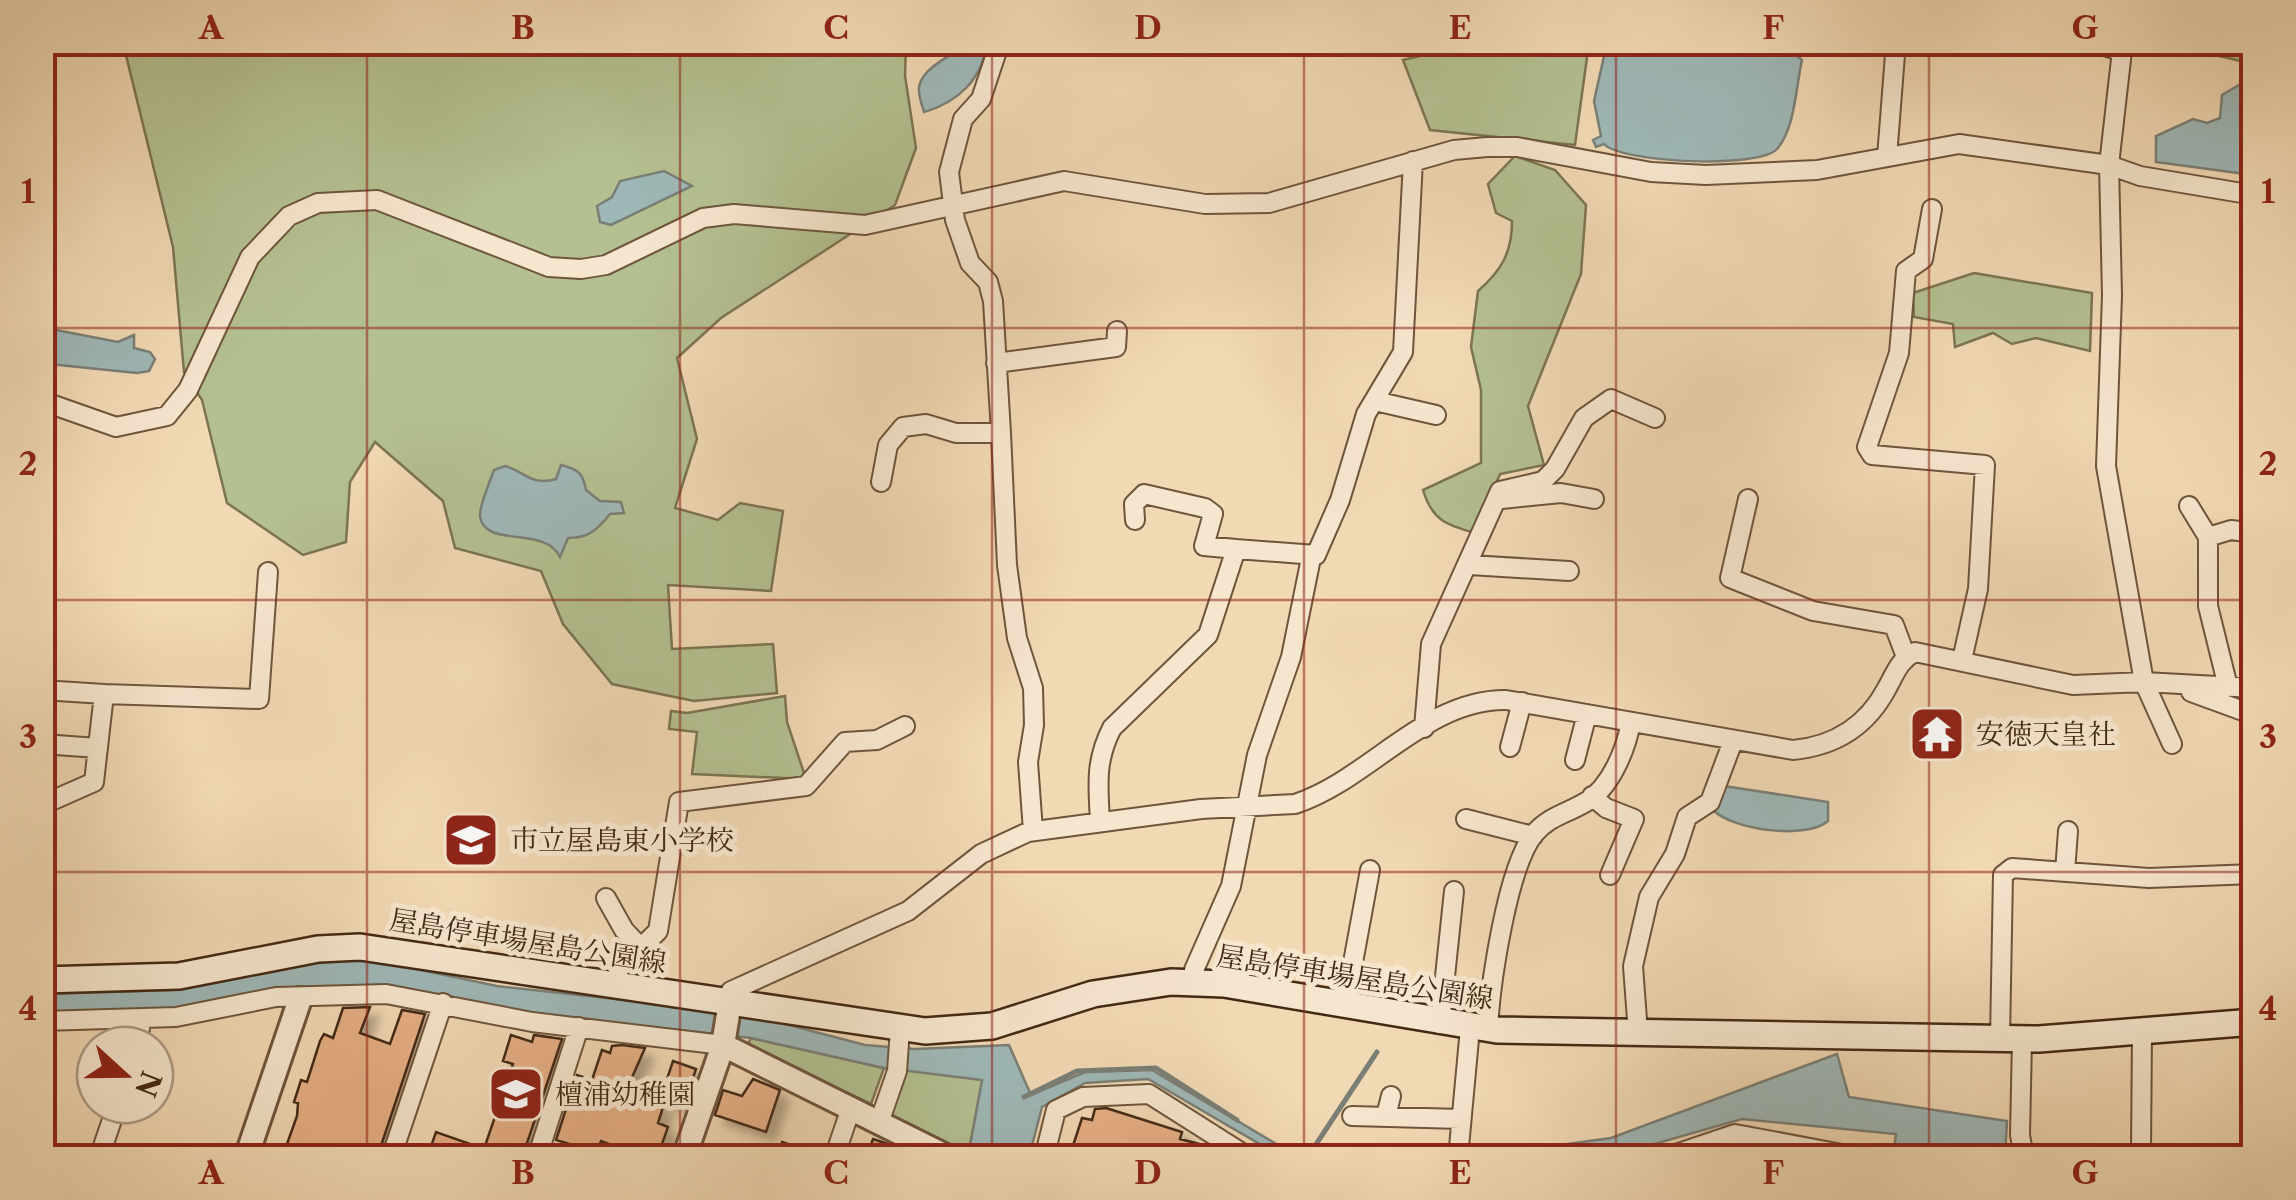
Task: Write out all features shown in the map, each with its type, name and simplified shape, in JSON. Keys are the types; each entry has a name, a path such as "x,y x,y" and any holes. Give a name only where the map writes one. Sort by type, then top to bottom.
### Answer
{"main road":[{"name":"屋島停車場屋島公園線","path":"42,980 178,976 318,949 360,946 730,1002 899,1037 992,1026 1118,988 1194,982 1479,1029 2011,1039 2253,1022"}],"street":[{"path":"1000,42 981,98 962,119 949,172 970,263 988,282 994,301 1008,565 1017,638 1033,688 1034,725 1028,762 1033,831"},
{"path":"1887,156 1896,42"},
{"path":"2092,42 2121,47 2108,166 2112,295 2106,466 2144,682 2172,744"},
{"path":"42,401 116,426 167,416 188,390 250,257 289,216 318,203 377,200 549,267 581,269 606,265 704,218 775,214 865,225 1064,181 1204,204 1269,203 1454,150 1518,147 1604,166 1706,175 1817,170 1959,144 2108,166 2140,176 2254,195"},
{"path":"1194,982 1194,970 1230,886 1266,724 1291,657 1311,558 1340,500 1360,432 1403,352 1412,160"},
{"path":"1932,208 1923,260 1906,271 1899,353 1867,447 1872,455 1985,465 1978,589 1962,660"},
{"path":"996,363 1116,348 1117,331"},
{"path":"1424,728 1431,644 1470,565 1500,491 1542,482 1556,468 1584,418 1611,399 1655,418"},
{"path":"1375,401 1436,415"},
{"path":"881,482 888,445 903,427 926,424 956,434 1001,433"},
{"path":"1496,500 1561,493 1594,500"},
{"path":"1135,520 1134,504 1144,494 1205,508 1214,514 1204,546 1311,558"},
{"path":"1748,499 1730,578 1813,611 1894,625 1906,656"},
{"path":"2188,506 2208,537 2208,606 2228,687"},
{"path":"2208,537 2231,530 2254,533"},
{"path":"1100,820 1096,779 1102,747 1112,728 1208,635 1236,549"},
{"path":"1470,565 1569,571"},
{"path":"42,690 260,699 268,572"},
{"path":"684,1158 722,1045 732,991 908,911 982,854 1033,831 1100,820 1201,809 1246,810 1308,800 1424,728 1477,702 1522,702 1793,750 1840,738 1866,719 1906,656 1925,652 2074,685 2144,682 2254,688"},
{"path":"2176,686 2254,715"},
{"path":"42,805 94,782 104,694"},
{"path":"1510,747 1522,702"},
{"path":"1575,760 1587,714"},
{"path":"1459,1152 1479,1029 1507,904 1533,836 1566,808 1592,796 1613,772 1632,722"},
{"path":"617,984 619,969 658,931 679,802 806,786 845,742 877,740 905,726"},
{"path":"1638,1032 1632,966 1648,901 1676,854 1687,817 1710,802 1732,741"},
{"path":"42,744 98,748"},
{"path":"1592,796 1606,808 1634,819 1610,876"},
{"path":"1466,819 1533,836"},
{"path":"2065,872 2068,831"},
{"path":"2024,1158 2011,1039 2003,875 2012,868 2149,878 2254,874"},
{"path":"1345,1006 1370,870"},
{"path":"1440,1024 1454,890"},
{"path":"606,898 624,930 641,948"},
{"path":"42,1022 188,1016 276,997 386,994 579,1027 722,1045 950,1158"},
{"path":"246,1158 300,999"},
{"path":"391,1158 443,1003"},
{"path":"140,1025 141,1018"},
{"path":"2253,1022 2254,1060"},
{"path":"537,1158 579,1027"},
{"path":"2141,1150 2142,1031"},
{"path":"879,1122 897,1071 899,1037"},
{"path":"1044,1158 1056,1110 1084,1096 1149,1094 1250,1158"},
{"path":"1386,1116 1390,1096"},
{"path":"834,1158 850,1108"},
{"path":"1352,1116 1462,1118"},
{"path":"99,1158 111,1125"},
{"path":"1664,1158 1735,1134 1863,1158"},
{"path":"1751,1158 1756,1138"}],"green space":[{"path":"123,43 906,43 905,76 916,148 895,205 721,318 677,358 697,439 675,508 718,520 740,503 783,511 771,591 668,585 672,649 773,644 777,693 694,701 612,684 563,624 541,571 455,548 443,501 375,442 350,482 346,542 303,555 227,503 202,400 184,372 173,247"},
{"path":"1475,43 1589,43 1575,145 1430,130 1403,60"},
{"path":"2253,43 2253,64 2173,45"},
{"path":"1515,156 1555,170 1586,205 1581,274 1528,406 1544,465 1500,474 1475,533 1441,520 1423,490 1481,463 1481,390 1471,347 1478,291 1504,260 1512,221 1496,213 1488,184"},
{"path":"1974,273 2092,293 2090,351 2036,338 2012,344 1993,333 1955,347 1953,324 1914,317 1913,293"},
{"path":"785,696 787,722 806,779 692,774 697,732 669,729 671,711 687,713"},
{"path":"751,1038 884,1068 871,1104 747,1046"},
{"path":"905,1068 983,1080 968,1154 891,1115"}],"water":[{"path":"987,43 980,68 967,87 948,102 924,112 919,87 928,71 958,51"},
{"path":"1607,43 1781,43 1802,60 1783,140 1777,149 1765,155 1719,161 1662,159 1636,156 1604,144 1596,147 1593,140 1601,136 1594,101"},
{"path":"2249,79 2254,80 2253,175 2156,162 2156,136 2193,119 2207,123 2220,118 2222,95"},
{"path":"664,171 692,186 611,225 600,222 597,206 612,197 620,181"},
{"path":"56,330 118,342 134,335 134,348 150,352 155,359 149,371 137,373 49,364 43,361 43,332"},
{"path":"561,465 579,473 586,490 600,501 621,502 624,513 610,514 592,532 568,538 560,557 542,542 492,532 484,526 480,512 494,470 505,466 534,480 547,481 556,479"},
{"path":"1724,786 1828,802 1828,821 1818,827 1787,831 1736,823 1713,810"},
{"path":"368,959 497,986 743,1013 865,1045 914,1049 1009,1045 1031,1095 1085,1072 1152,1070 1298,1157 1282,1157 1148,1079 1085,1083 1042,1107 1029,1157 968,1157 982,1080 884,1068 751,1038 507,1011 396,989 209,1009 43,1019 43,994 174,990 299,964"},
{"path":"1837,1054 1849,1097 2007,1121 2005,1157 1893,1157 1896,1134 1742,1119 1612,1156 1465,1158 1611,1138"}],"building":[{"path":"370,1007 360,1033 390,1044 402,1010 425,1014 377,1158 282,1158 297,1116 298,1103 294,1102 301,1080 307,1082 324,1034 333,1038 343,1008"},
{"path":"511,1035 532,1042 534,1035 562,1039 522,1158 427,1158 436,1132 484,1149 513,1064 503,1061"},
{"path":"612,1046 645,1048 626,1091 664,1104 658,1123 668,1127 657,1158 627,1158 629,1151 601,1141 595,1158 568,1158 573,1145 556,1140 577,1075 592,1080 602,1050 610,1053"},
{"path":"673,1061 696,1069 686,1099 679,1096 676,1102 661,1097"},
{"path":"753,1079 780,1090 766,1132 715,1115 723,1090 742,1096"},
{"path":"1106,1108 1182,1132 1180,1139 1207,1146 1226,1158 1069,1158 1082,1118 1092,1120 1095,1109"},
{"path":"873,1139 888,1144 915,1158 866,1158"},
{"path":"782,1142 820,1155 820,1158 776,1158"}],"waterway":[{"path":"1307,1158 1377,1052"},
{"path":"1024,1097 1077,1071 1156,1068 1237,1120"}],"place":[{"name":"安徳天皇社","path":"1937,734"},
{"name":"市立屋島東小学校","path":"471,840"},
{"name":"檀浦幼稚園","path":"516,1094"}]}
